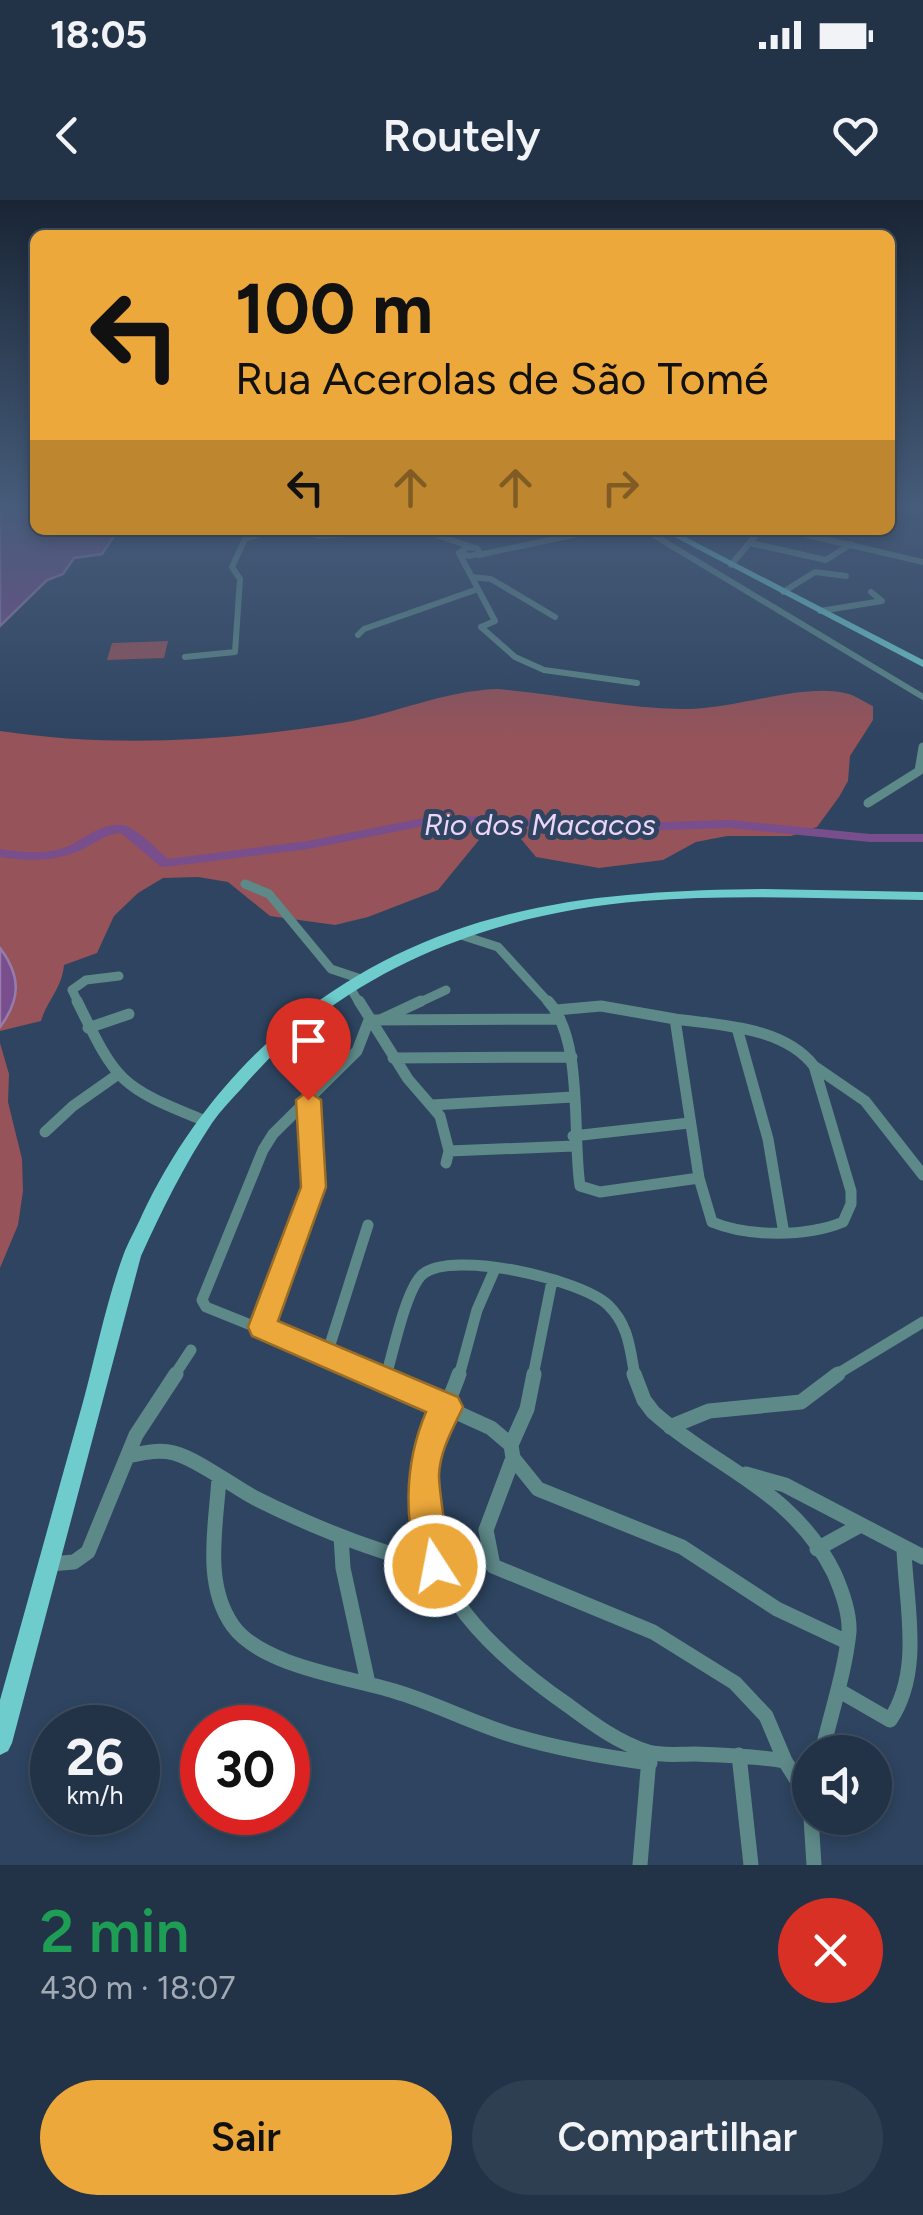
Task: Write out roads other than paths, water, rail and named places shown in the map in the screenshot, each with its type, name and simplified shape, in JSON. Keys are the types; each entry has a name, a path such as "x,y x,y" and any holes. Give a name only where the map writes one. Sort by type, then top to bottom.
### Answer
{"main road":[{"path":"765,583 922,664"},
{"path":"0,1742 132,1256 150,1211 202,1120 244,1068 294,1024 355,982 425,947 513,917 622,899 923,896"}],"street":[{"path":"185,657 235,652 240,583"},
{"path":"475,583 496,620 481,627 503,642 510,655 547,674 637,683"},
{"path":"496,583 555,617"},
{"path":"727,583 923,697"},
{"path":"783,592 798,583"},
{"path":"358,636 364,629 478,588"},
{"path":"820,611 882,601 870,592"},
{"path":"868,803 886,796 919,771 923,747"},
{"path":"244,884 269,894 331,968 355,982 393,1058 440,1116 448,1157 690,1123"},
{"path":"460,935 489,940 498,947 558,1014 572,1057 577,1182 586,1190 600,1192 699,1178"},
{"path":"119,976 86,980 74,988 72,996 88,1028 117,1075 137,1092 202,1120"},
{"path":"446,990 373,1021 357,1051 272,1134 202,1300 206,1307 386,1378 491,1428 532,1483 554,1498 682,1546 777,1609 847,1642"},
{"path":"373,1021 558,1014 590,1005 736,1028 799,1050 814,1066 875,1108 923,1176"},
{"path":"88,1028 129,1014"},
{"path":"674,1017 699,1178 710,1216 722,1229 835,1227 848,1216 851,1191 814,1066"},
{"path":"736,1028 768,1140 783,1228"},
{"path":"393,1058 572,1057"},
{"path":"45,1132 117,1075"},
{"path":"432,1105 573,1096"},
{"path":"262,1327 314,1187 308,1100"},
{"path":"327,1354 368,1226"},
{"path":"386,1378 420,1276 451,1264 552,1281 591,1292 624,1322 636,1390 670,1427 745,1474 790,1512 818,1548 846,1597 847,1642 826,1735"},
{"path":"494,1271 480,1302 448,1407 437,1422 424,1470 427,1536 435,1566 470,1626 488,1645 649,1758"},
{"path":"552,1281 527,1409 486,1530 493,1566 609,1611 707,1662 754,1700 766,1716 792,1771"},
{"path":"670,1427 709,1411 801,1402 846,1367 923,1322"},
{"path":"47,1564 74,1562 88,1552 145,1422 192,1350"},
{"path":"128,1456 158,1451 179,1454 219,1478 341,1536 398,1558 435,1566"},
{"path":"745,1474 786,1485 923,1557"},
{"path":"219,1478 214,1577 224,1615 235,1629 273,1656 368,1683 553,1747 649,1758 740,1756 785,1760"},
{"path":"818,1548 859,1526"},
{"path":"341,1536 342,1568 368,1683"},
{"path":"838,1690 884,1718 890,1720 897,1712 909,1662 904,1550"},
{"path":"740,1756 751,1865"},
{"path":"640,1865 649,1758"},
{"path":"811,1835 814,1865"}],"waterway":[{"name":"Rio dos Macacos","path":"0,853 55,854 100,833 124,829 165,863 308,845 439,819 634,827 729,824 870,838 923,838"}]}
